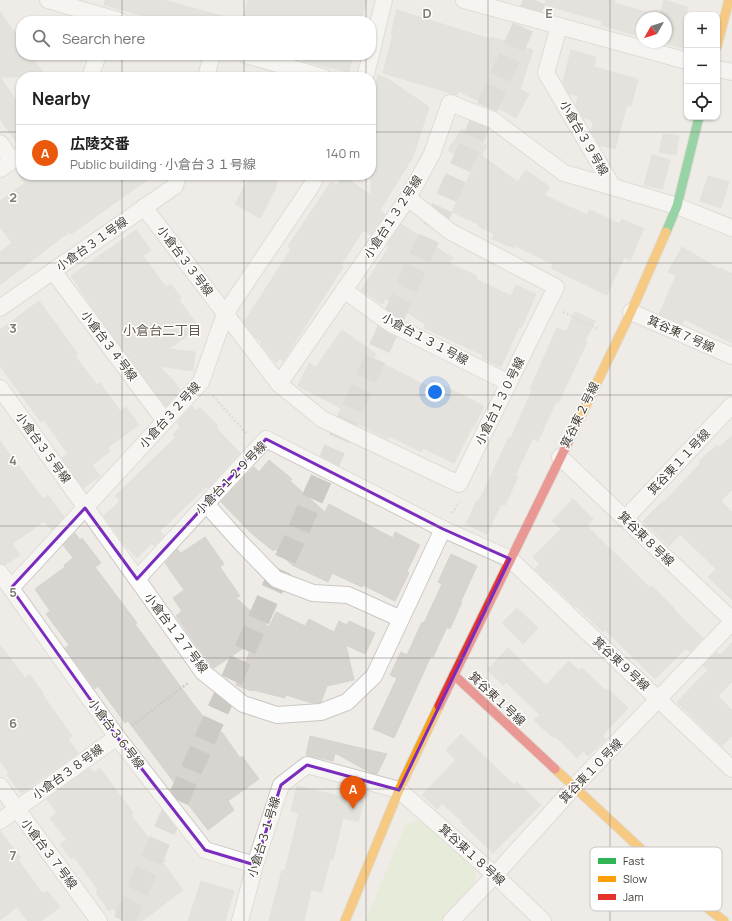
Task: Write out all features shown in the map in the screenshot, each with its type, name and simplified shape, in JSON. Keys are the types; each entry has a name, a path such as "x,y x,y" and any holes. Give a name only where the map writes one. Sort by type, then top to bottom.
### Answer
{"street":[{"path":"48,0 100,16"},
{"path":"376,34 384,0"},
{"path":"464,0 684,60"},
{"path":"720,34 729,0"},
{"name":"小倉台３９号線","path":"559,26 546,73 613,187 677,206"},
{"path":"92,72 96,60"},
{"path":"207,72 211,60"},
{"path":"264,60 306,72"},
{"path":"366,72 370,60"},
{"path":"720,70 732,72"},
{"name":"小倉台１３２号線","path":"278,384 408,198 432,154 450,103 493,120 564,173 613,187"},
{"name":"箕谷東２号線","path":"454,675 631,312 677,206 698,120"},
{"path":"0,143 11,161"},
{"name":"小倉台３１号線","path":"0,308 175,186 177,180"},
{"name":"小倉台３２号線","path":"11,588 200,382 225,314 314,180"},
{"name":"小倉台１３０号線","path":"408,198 451,232 556,287 459,484"},
{"path":"677,206 732,228"},
{"name":"小倉台３３号線","path":"144,208 225,314"},
{"name":"小倉台３４号線","path":"53,271 165,421"},
{"name":"小倉台１３１号線","path":"344,290 391,324 509,383"},
{"name":"箕谷東７号線","path":"631,312 732,356"},
{"path":"225,314 278,384 322,419 459,484"},
{"name":"小倉台３５号線","path":"0,388 85,508"},
{"name":"箕谷東１１号線","path":"625,519 732,405"},
{"name":"小倉台１２９号線","path":"137,579 266,439 443,529 510,559"},
{"name":"箕谷東８号線","path":"560,457 732,621"},
{"path":"206,504 276,579 313,593 348,595 401,620"},
{"path":"85,508 137,579"},
{"name":"小倉台１２７号線","path":"137,579 203,672 243,704 277,715 321,712 348,702 374,676 443,529"},
{"name":"箕谷東９号線","path":"510,559 732,769"},
{"name":"小倉台３６号線","path":"0,573 117,737 206,850 255,865"},
{"name":"箕谷東１０号線","path":"451,921 732,621"},
{"name":"箕谷東１号線","path":"345,921 399,790 454,675 638,847"},
{"name":"小倉台３８号線","path":"0,821 117,737"},
{"name":"小倉台３１号線","path":"240,921 255,865 281,784 307,765 399,790"},
{"name":"小倉台３７号線","path":"0,786 98,921"},
{"name":"箕谷東１８号線","path":"399,790 495,875 543,921"},
{"name":"箕谷東１号線","path":"711,911 724,921"}],"path":[{"path":"547,305 599,329"},
{"path":"200,382 250,438 266,439"},
{"path":"443,529 463,495 459,484"},
{"path":"117,737 203,672"}],"highlighted area":[{"path":"266,439 443,529 510,559 399,790 307,765 281,785 255,865 205,850 117,737 11,588 85,508 137,579"}],"green space":[{"path":"422,820 476,871 475,884 440,921 365,921 406,824"}],"building":[{"path":"105,0 164,0 222,16 145,16 104,5"},
{"path":"248,0 367,0 362,16 244,16"},
{"path":"546,0 615,0 614,3 646,12 636,12 636,35 601,25 602,21 545,5"},
{"path":"664,0 687,7 687,12 684,12 684,48 672,45 672,12 661,12"},
{"path":"397,10 490,39 491,37 533,50 520,89 529,94 516,118 489,103 477,100 458,91 457,95 383,73 393,34 391,34"},
{"path":"0,12 16,34 16,60 34,60 43,72 16,72 16,77 0,77"},
{"path":"571,50 596,57 594,67 638,79 631,106 627,105 615,149 599,145 591,131 593,123 591,122 592,120 583,118 576,105 578,96 569,94 563,82"},
{"path":"303,60 352,60 349,72"},
{"path":"378,75 388,79 429,107 413,157 380,210 385,214 371,235 363,230 341,265 343,267 283,361 279,358 276,363 261,344 262,342 255,337 244,322 291,249 288,246 331,182 337,185 340,180 349,180 371,195 371,180 376,180 376,81"},
{"path":"0,77 16,100 16,142 0,119"},
{"path":"462,129 487,146 481,155 518,182 526,170 550,187 544,195 587,215 590,210 620,224 622,219 644,229 630,260 624,257 607,295 551,268 553,264 516,246 514,248 492,239 494,234 478,226 478,224 452,212 476,162 472,167 448,150"},
{"path":"663,134 679,136 676,155 659,152"},
{"path":"652,155 670,160 662,189 644,185"},
{"path":"708,176 729,182 721,208 700,201"},
{"path":"23,180 147,180 71,234 69,232 0,285 0,252 12,243 0,227 0,201 25,183"},
{"path":"248,180 278,180 275,190 260,218 235,204"},
{"path":"401,224 453,258 449,263 477,276 476,279 511,296 516,285 536,294 501,367 482,358 483,355 424,328 425,324 386,299 382,304 361,290 389,247 387,245"},
{"path":"136,230 151,250 143,256 166,287 171,284 181,298 179,300 199,327 169,349 195,352 193,371 159,366 172,379 180,390 166,406 106,327 71,276"},
{"path":"682,247 719,269 720,268 732,274 732,343 684,319 682,324 659,314 676,276 668,272"},
{"path":"39,301 78,354 75,356 97,385 100,383 120,411 126,407 139,425 107,448 110,451 92,465 100,476 83,488 62,458 68,454 44,420 41,422 0,366 0,330"},
{"path":"575,312 595,321 585,341 587,342 538,441 533,438 515,476 518,477 505,505 501,504 487,534 466,524 477,500 479,501 509,437 511,438 532,390 530,389 557,328 566,332"},
{"path":"342,330 376,354 373,359 429,387 432,380 484,406 454,463 423,448 421,452 389,436 388,439 356,424 338,415 341,408 298,386 309,363 316,367"},
{"path":"192,406 196,411 200,408 218,426 216,428 240,453 208,488 206,487 160,531 164,536 154,546 152,543 137,558 124,544 104,516 120,501 115,496 176,437 173,434 180,427 177,422"},
{"path":"732,436 732,490 721,501 732,512 732,600 708,577 716,569 680,534 669,546 643,521 663,501 664,502 701,463 699,461 717,445 719,447"},
{"path":"0,441 43,499 48,495 64,517 52,530 44,521 12,544 20,555 5,565 0,564"},
{"path":"269,460 292,479 290,481 325,512 329,504 393,538 395,532 420,545 407,571 409,573 395,601 363,585 362,587 332,573 328,582 292,565 275,549 273,551 250,532 221,502 254,467 259,472"},
{"path":"573,499 593,519 587,526 650,588 652,586 703,638 690,652 686,648 655,679 605,630 603,632 535,569 540,564 533,557 561,529 552,521"},
{"path":"75,533 80,540 82,538 101,563 95,567 137,623 135,624 191,701 218,735 222,732 240,758 242,756 259,779 228,801 234,810 208,830 174,786 176,785 128,721 125,723 98,686 95,689 65,648 69,645 46,614 50,611 35,589 65,567 64,565 73,558 63,545"},
{"path":"205,537 224,564 220,567 240,596 236,598 269,627 276,612 305,626 309,619 334,632 339,621 347,625 349,621 375,633 365,654 346,645 354,680 327,686 321,702 319,703 312,703 286,695 285,698 252,691 236,685 254,641 214,668 210,665 176,616 182,611 173,598 184,590 165,563 177,549 181,553"},
{"path":"451,554 477,566 450,629 447,627 433,657 431,656 394,738 373,729 397,678 390,675 401,652 407,655 422,622 424,623 442,584 438,582"},
{"path":"517,608 538,628 523,644 502,623"},
{"path":"732,643 732,682 718,696 732,710 732,736 722,746 677,702 708,670 703,666 717,652 720,655"},
{"path":"0,645 25,678 29,674 43,693 42,694 72,736 68,739 78,753 21,793 7,775 9,773 0,761"},
{"path":"508,648 546,685 569,661 579,671 582,668 606,691 608,689 628,708 602,736 606,739 588,756 583,751 577,758 555,736 553,738 534,720 540,715 506,682 503,685 487,670"},
{"path":"461,734 514,785 517,782 541,805 493,853 461,822 462,820 442,803 437,809 422,795 456,760 446,750"},
{"path":"310,736 387,754 377,774 371,773 335,753 333,761 306,755"},
{"path":"90,768 94,773 100,768 133,813 131,815 166,861 163,863 183,890 142,921 123,921 113,908 109,911 96,892 98,890 74,857 71,859 60,844 67,840 50,818 57,813 47,799"},
{"path":"297,786 347,798 348,796 364,802 358,822 343,818 333,859 330,859 322,892 311,890 304,921 269,921 282,870 285,871 299,813 291,811"},
{"path":"0,831 21,858 18,860 43,894 47,891 60,907 41,921 28,921 17,907 0,920"},
{"path":"201,881 234,891 225,921 188,921"}],"tunnel":[{"path":"124,921 535,0"}],"traffic: fast":[{"path":"666,232 677,206 698,120"}],"traffic: slow":[{"path":"720,34 729,0"},
{"path":"574,430 631,312 666,232"},
{"path":"345,921 399,790 439,706"},
{"path":"555,769 639,847"},
{"path":"711,911 724,921"}],"traffic: jam":[{"path":"454,675 574,430"},
{"path":"439,706 454,675 555,769"}],"place":[{"name":"広陵交番","path":"353,809"}],"district":[{"name":"小倉台二丁目","path":"162,330"}]}
